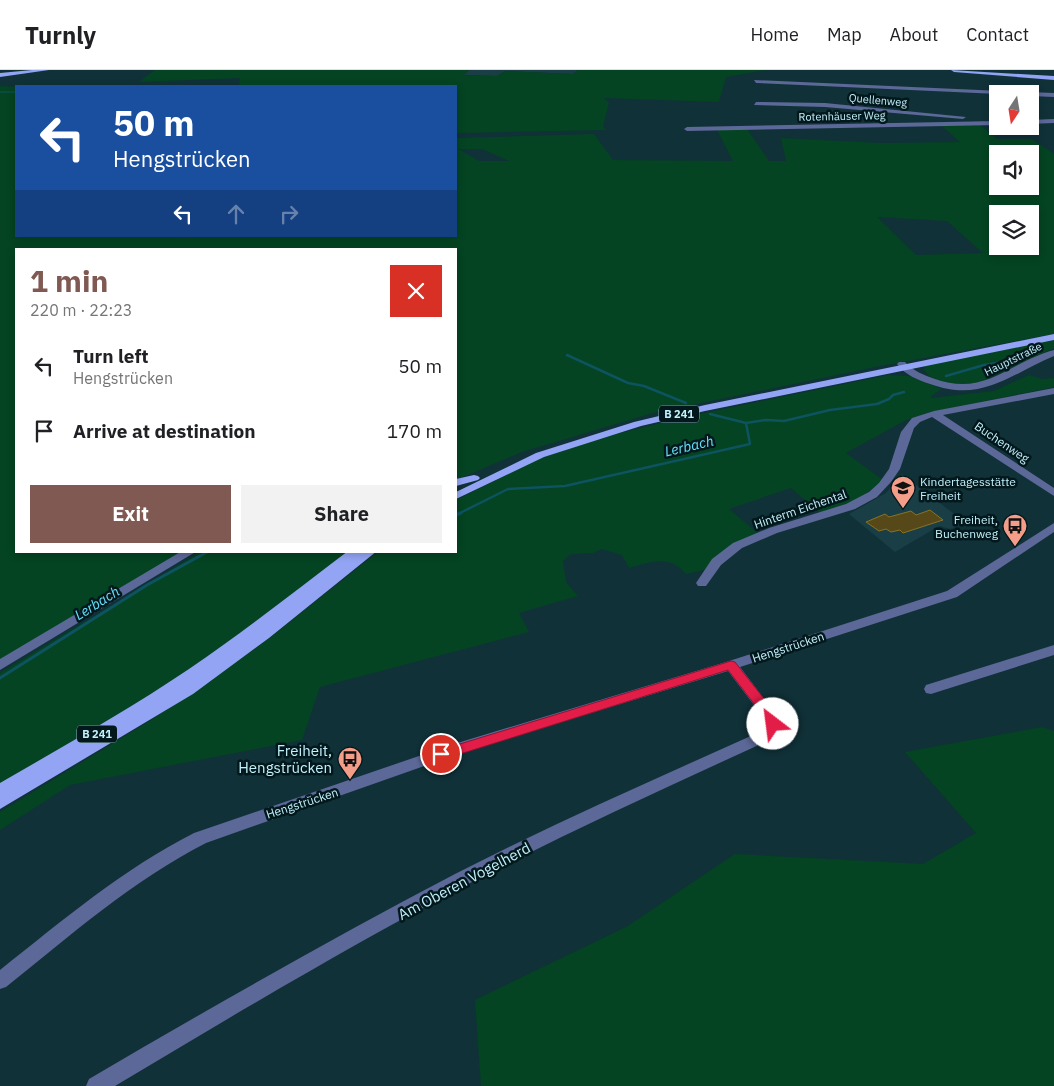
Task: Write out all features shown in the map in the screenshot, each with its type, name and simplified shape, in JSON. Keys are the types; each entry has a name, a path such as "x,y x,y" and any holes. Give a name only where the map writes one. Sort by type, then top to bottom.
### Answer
{"main road":[{"path":"0,75 46,70"},
{"path":"954,70 1054,78"},
{"name":"B 241","path":"457,496 540,455 613,431 705,408 1053,337"},
{"name":"B 241","path":"457,486 535,452 634,420 701,404 906,366"},
{"path":"457,483 474,478"},
{"name":"B 241","path":"0,790 192,674 255,629 353,553"},
{"name":"B 241","path":"0,802 188,690 264,635 368,553"}],"street":[{"path":"756,81 989,92"},
{"path":"1039,95 1054,96"},
{"name":"Quellenweg","path":"756,104 825,105 989,120"},
{"name":"Rotenhäuser Weg","path":"687,129 989,121"},
{"path":"1039,122 1054,121"},
{"name":"Hauptstraße","path":"906,366 924,378 950,387 979,387 1054,353"},
{"name":"Hinterm Eichental","path":"702,583 718,560 737,547 768,534 847,509 874,494 887,480 898,462 909,425 919,419 935,414 1054,391"},
{"name":"Buchenweg","path":"935,414 1054,493"},
{"name":"Hengstrücken","path":"0,981 136,874 178,848 200,838 459,748 731,665 952,594 1054,527"},
{"path":"0,665 188,553"},
{"path":"932,689 1054,650"},
{"name":"Am Oberen Vogelherd","path":"96,1086 260,989 462,879 576,822 758,739 770,730 773,724 772,717 731,665"}],"shaded area":[{"path":"469,70 578,70 573,74 505,71 497,76 464,75"},
{"name":"Kindertagesstätte Freiheit","path":"902,474 966,523 950,529 939,526 895,552 849,514 886,493"}],"green space":[{"path":"155,70 469,70 464,75 497,76 505,71 573,74 578,70 766,70 726,77 719,102 604,98 609,103 603,126 606,130 457,133 457,85 239,85 240,78 139,82"},
{"path":"0,86 15,87 15,237 457,237 457,138 594,134 613,160 733,161 717,130 747,129 769,161 786,161 781,138 881,143 960,142 942,126 980,125 989,132 989,135 997,139 1032,139 1054,154 1054,334 880,366 653,413 522,452 457,480 457,248 15,248 15,553 182,553 0,661","holes":["458,149 482,149 509,161 479,161","877,217 947,221 983,253 916,255"]},
{"path":"1054,340 1054,348 979,383 960,386 937,380 929,376 924,370 926,366 931,364"},
{"path":"889,375 909,376 942,389 931,396 932,398 994,391 1029,375 1042,379 1054,378 1054,387 931,412 906,420 846,453 883,480 861,498 821,514 791,488 729,509 760,535 708,569 686,574 673,564 659,561 629,568 622,555 602,549 593,553 571,554 563,561 566,582 578,596 519,613 529,632 320,687 302,740 70,785 0,830 0,812 148,722 206,684 271,637 376,553 457,553 457,500 543,457 598,438 709,412"},
{"path":"199,553 346,553 252,627 163,688 0,784 0,673"},
{"path":"1042,727 1054,731 1054,1086 481,1086 475,1000 628,926 735,854 923,864 976,833 905,752"}],"building":[{"path":"930,510 943,520 903,533 900,530 891,532 886,529 879,531 866,522 885,514 889,517 911,511 916,515"}],"waterway":[{"path":"0,92 15,92"},
{"path":"567,355 628,383 644,386 686,403"},
{"name":"Lerbach","path":"946,376 984,365 1015,360"},
{"name":"Lerbach","path":"746,423 766,420 784,421 830,410 877,404 889,399 893,395 904,392"},
{"path":"710,414 746,423"},
{"name":"Lerbach","path":"458,514 508,489 565,486 750,444 746,423"},
{"name":"Lerbach","path":"457,515 461,513"},
{"name":"Lerbach","path":"0,678 147,585 205,553"}],"place":[{"name":"Kindertagesstätte Freiheit","path":"903,509"},
{"name":"Freiheit, Buchenweg","path":"1015,547"},
{"name":"Freiheit, Hengstrücken","path":"350,780"}],"route":[{"path":"441,754 731,665 772,717 773,724"}]}
